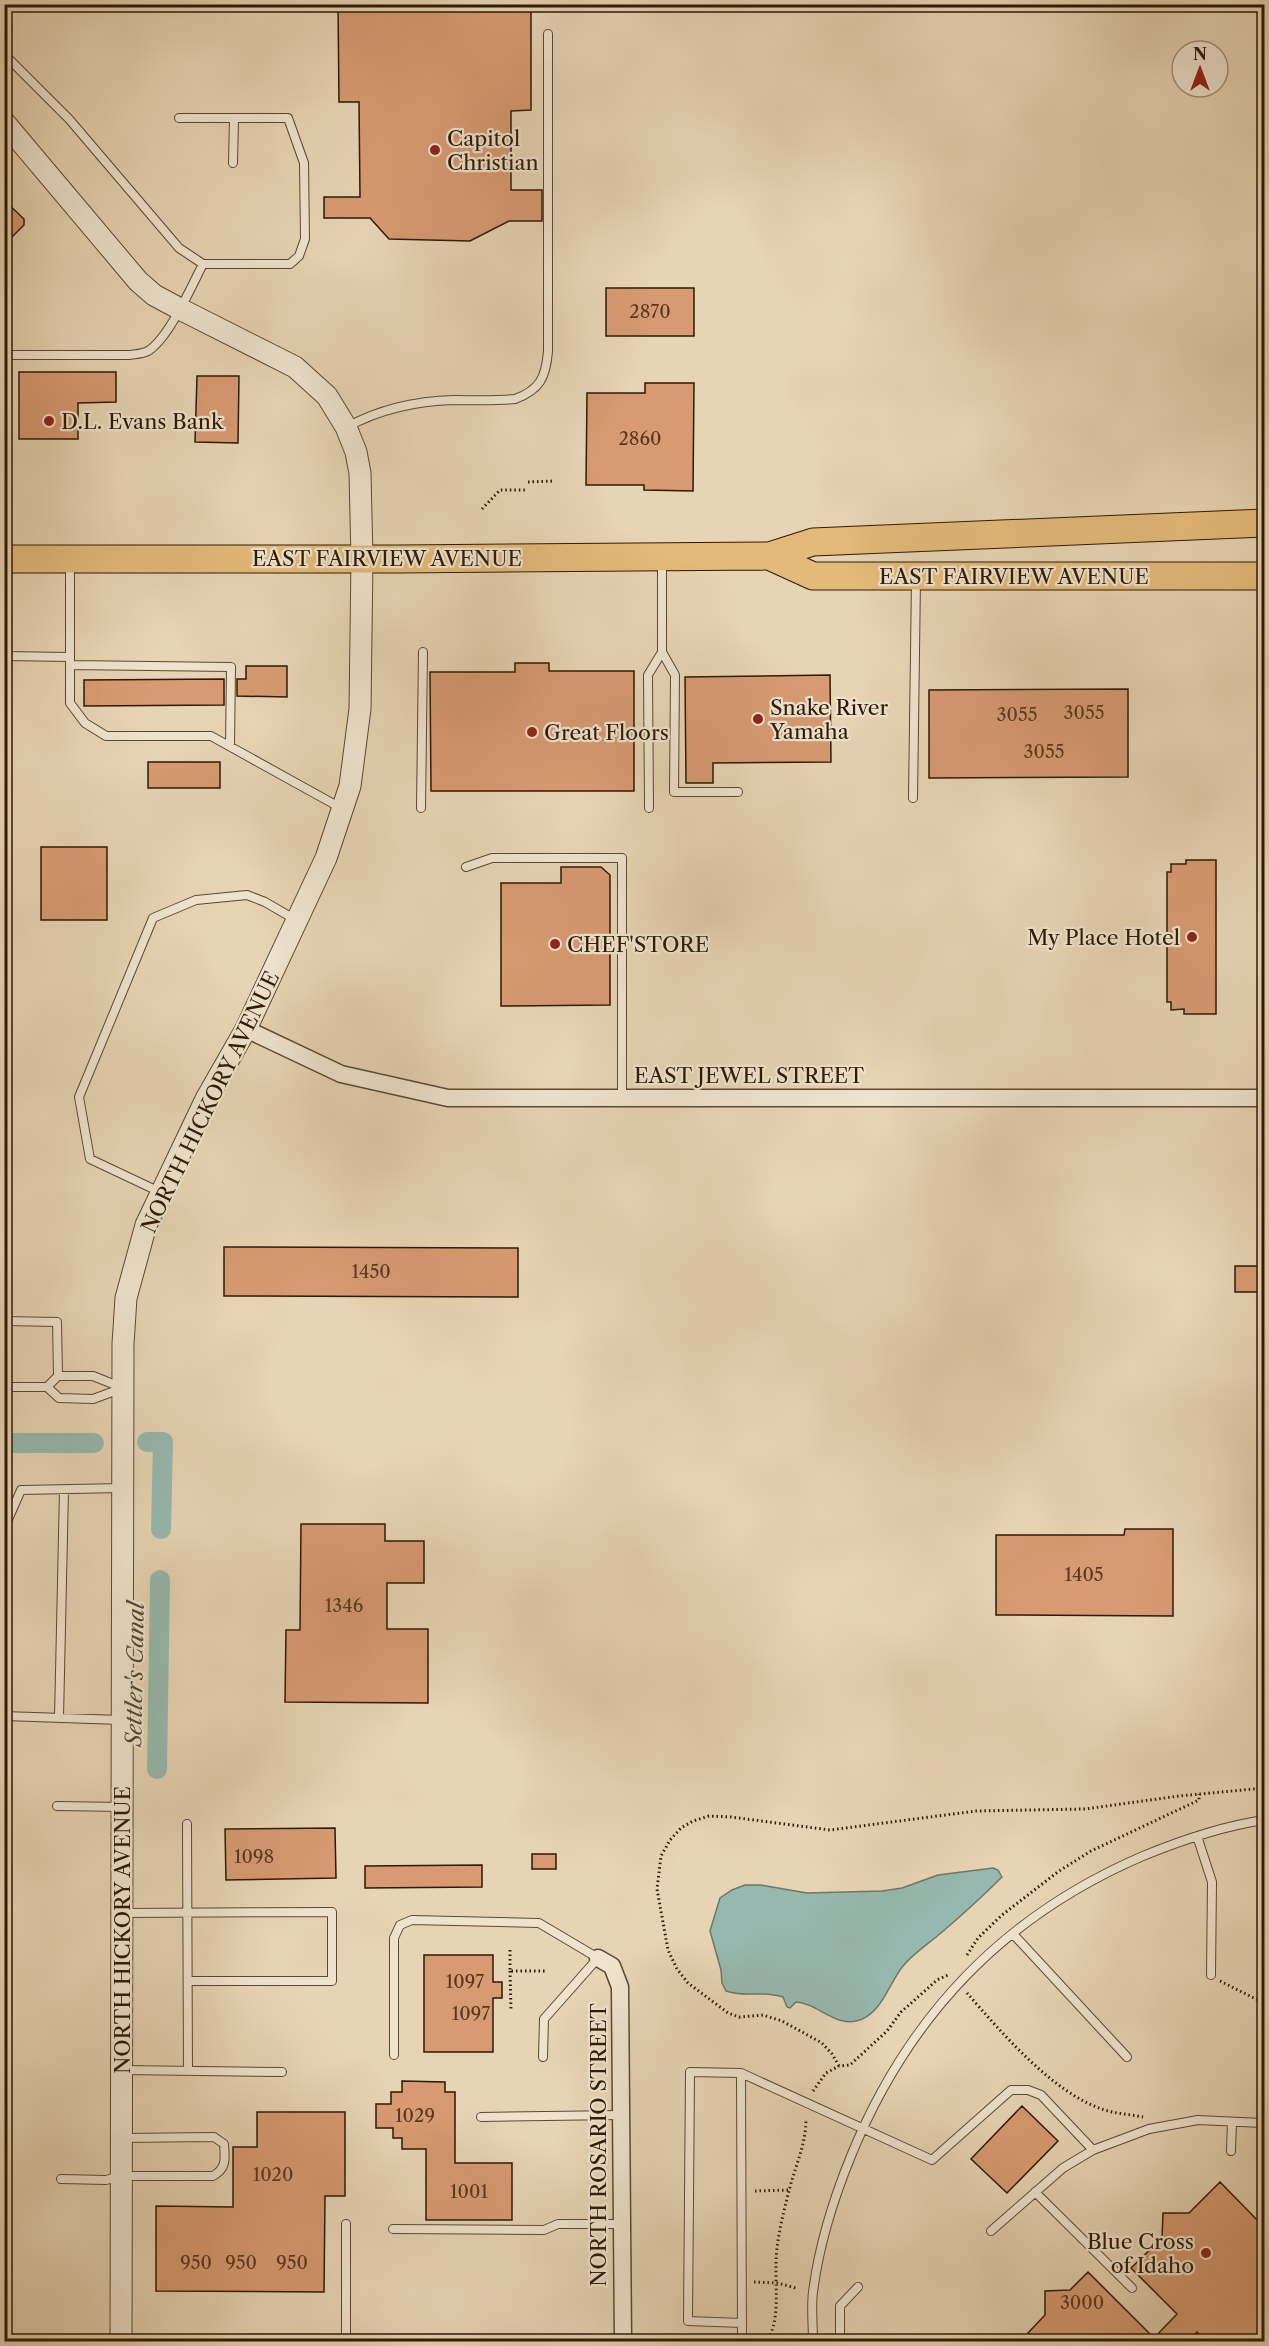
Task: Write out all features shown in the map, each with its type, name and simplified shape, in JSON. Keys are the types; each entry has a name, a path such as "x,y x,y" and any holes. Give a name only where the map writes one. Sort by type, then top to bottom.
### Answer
{"main road":[{"name":"EAST FAIRVIEW AVENUE","path":"4,559 769,556 813,542 1264,523"},
{"name":"EAST FAIRVIEW AVENUE","path":"769,556 813,576 1264,576"}],"street":[{"name":"NORTH HICKORY AVENUE","path":"4,122 138,281 154,295 295,367 327,396 346,427 356,452 360,473 362,559 360,709 350,786 326,858 246,1029 206,1099 147,1226 126,1298 123,1344 121,2342"},
{"name":"EAST JEWEL STREET","path":"246,1029 341,1074 448,1098 1264,1098"},
{"name":"NORTH ROSARIO STREET","path":"598,1958 612,1966 620,1987 623,2342"}],"lane":[{"path":"346,427 366,417 407,405 431,401 515,399 528,394 543,377 548,351 548,34"},
{"path":"4,54 69,119 179,248 203,264 290,264 300,256 305,239 304,163 288,118 179,118"},
{"path":"233,163 234,118"},
{"path":"4,355 144,353 162,337 180,309 203,264"},
{"path":"662,558 662,652 675,675 674,792 738,792"},
{"path":"70,559 70,703 85,723 106,736 211,736 342,808"},
{"path":"913,798 916,576"},
{"path":"421,808 423,652"},
{"path":"649,808 648,675 662,652"},
{"path":"4,656 70,661 231,666 230,746"},
{"path":"466,867 492,858 622,858 622,1098"},
{"path":"162,1193 90,1159 79,1097 153,918 196,900 247,896 265,902 297,920"},
{"path":"4,1322 57,1322 58,1376"},
{"path":"47,1387 58,1376 93,1376 123,1388"},
{"path":"4,1387 47,1387 59,1398 75,1399 93,1399 123,1388"},
{"path":"4,1524 21,1490 123,1488"},
{"path":"59,1718 63,1490"},
{"path":"4,1716 122,1720"},
{"path":"57,1806 122,1807"},
{"path":"813,2342 813,2293 823,2238 837,2189 862,2129 888,2078 912,2040 937,2007 983,1958 1065,1896 1111,1871 1170,1845 1197,1836 1264,1821"},
{"path":"187,1824 188,2071"},
{"path":"1197,1836 1212,1882 1211,1975"},
{"path":"122,1913 332,1912 332,1981 188,1981"},
{"path":"394,2055 394,1938 400,1925 412,1920 539,1923 598,1958 544,2019 543,2057"},
{"path":"1013,1934 1127,2057"},
{"path":"122,2070 282,2072"},
{"path":"742,2323 688,2321 690,2072 741,2073 932,2160 1011,2090 1028,2090 1041,2095 1093,2150"},
{"path":"741,2073 742,2342"},
{"path":"481,2117 621,2115"},
{"path":"991,2231 1063,2168 1093,2150 1149,2129 1198,2120 1262,2123"},
{"path":"1231,2151 1232,2122"},
{"path":"61,2179 106,2180 122,2176 213,2176 221,2171 225,2164 224,2144 214,2138 122,2138"},
{"path":"1035,2192 1132,2288"},
{"path":"346,2224 346,2342"},
{"path":"393,2229 544,2230 558,2224 622,2224"},
{"path":"840,2342 840,2306 858,2288"}],"path":[{"path":"528,482 555,481"},
{"path":"482,509 500,490 525,490"},
{"path":"839,2066 822,2043 782,2021 763,2015 739,2017 728,2013 688,1983 677,1969 668,1950 657,1889 661,1856 670,1840 681,1828 709,1816 830,1830 976,1810 1085,1809 1264,1788"},
{"path":"962,1961 978,1938 1002,1915 1059,1871 1091,1851 1199,1800 1199,1794"},
{"path":"510,1950 511,2011"},
{"path":"809,2098 816,2084 826,2073 839,2066 850,2065 887,2031 901,2012 937,1980 955,1968"},
{"path":"510,1971 547,1971"},
{"path":"1211,1975 1264,2003"},
{"path":"965,1992 993,2023 1068,2092 1104,2110 1148,2118 1165,2126"},
{"path":"765,2342 770,2337 773,2324 777,2253 789,2190 804,2143 806,2119"},
{"path":"768,2190 789,2190"},
{"path":"768,2282 796,2288"}],"water":[{"path":"993,1868 998,1870 1002,1877 907,1961 884,1998 865,2018 848,2022 804,2003 796,2002 790,2008 787,2007 783,1997 733,1993 726,1991 722,1983 721,1970 710,1931 720,1898 732,1890 745,1885 761,1885 807,1893 882,1891 902,1888 938,1875"}],"building":[{"name":"Capitol Christian","path":"338,4 531,4 531,110 511,111 511,190 542,190 542,221 509,221 470,241 389,239 370,218 324,218 324,197 360,197 359,102 339,102"},
{"path":"4,200 24,219 24,225 4,245"},
{"path":"606,288 694,288 694,336 606,336"},
{"name":"D.L. Evans Bank","path":"19,372 116,372 116,402 78,403 78,439 19,439"},
{"path":"197,376 239,376 238,443 195,442"},
{"path":"645,383 694,383 693,491 644,490 644,485 586,485 587,393 645,393"},
{"name":"Great Floors","path":"515,663 549,663 549,671 634,671 634,791 431,791 430,672 515,672"},
{"path":"246,666 287,666 287,697 237,696 237,679 246,679"},
{"name":"Snake River Yamaha","path":"830,675 831,762 713,763 713,783 686,783 685,677"},
{"path":"224,679 224,705 84,706 84,680"},
{"path":"1128,689 1128,777 929,778 929,690"},
{"path":"148,762 220,762 220,788 148,788"},
{"path":"41,847 107,847 107,920 41,920"},
{"name":"My Place Hotel","path":"1186,860 1216,860 1216,1014 1184,1014 1184,1009 1171,1010 1171,1002 1167,1002 1167,872 1171,872 1171,864 1186,864"},
{"name":"CHEF'STORE","path":"561,867 601,867 610,875 610,1005 501,1006 501,883 561,883"},
{"path":"224,1247 518,1248 518,1297 224,1296"},
{"path":"1235,1266 1264,1266 1264,1292 1235,1292"},
{"path":"301,1524 385,1524 385,1541 424,1541 424,1583 387,1583 387,1629 428,1629 428,1703 285,1702 286,1630 300,1630"},
{"path":"1125,1529 1173,1529 1173,1616 996,1615 996,1535 1124,1535"},
{"path":"335,1828 336,1878 226,1880 225,1829"},
{"path":"532,1854 556,1854 556,1869 532,1869"},
{"path":"482,1865 482,1887 365,1888 365,1866"},
{"path":"424,1955 493,1955 493,1982 502,1982 502,1998 493,1998 493,2052 424,2052"},
{"path":"402,2081 445,2082 445,2092 455,2092 455,2163 512,2163 512,2220 426,2220 426,2149 402,2149 402,2138 393,2138 393,2128 376,2128 376,2104 391,2104 391,2092 402,2092"},
{"path":"1022,2106 1058,2141 1007,2193 971,2159"},
{"path":"257,2112 345,2112 345,2196 325,2196 324,2292 156,2291 156,2206 233,2207 233,2147 257,2147"},
{"name":"Blue Cross of Idaho","path":"1220,2182 1264,2227 1264,2342 1207,2342 1197,2332 1187,2342 1037,2342 1028,2333 1045,2315 1045,2291 1070,2290 1088,2272 1154,2338 1177,2314 1131,2268 1162,2238 1163,2213 1189,2213"}],"waterway":[{"name":"Settler's Canal","path":"147,1442 163,1442 161,1529"},
{"path":"4,1443 94,1443"},
{"name":"Settler's Canal","path":"157,1769 160,1580"}],"place":[{"name":"Capitol Christian","path":"435,150"},
{"name":"D.L. Evans Bank","path":"49,421"},
{"name":"Snake River Yamaha","path":"758,719"},
{"name":"Great Floors","path":"532,732"},
{"name":"My Place Hotel","path":"1192,937"},
{"name":"CHEF'STORE","path":"555,944"},
{"name":"Blue Cross of Idaho","path":"1206,2253"}]}
